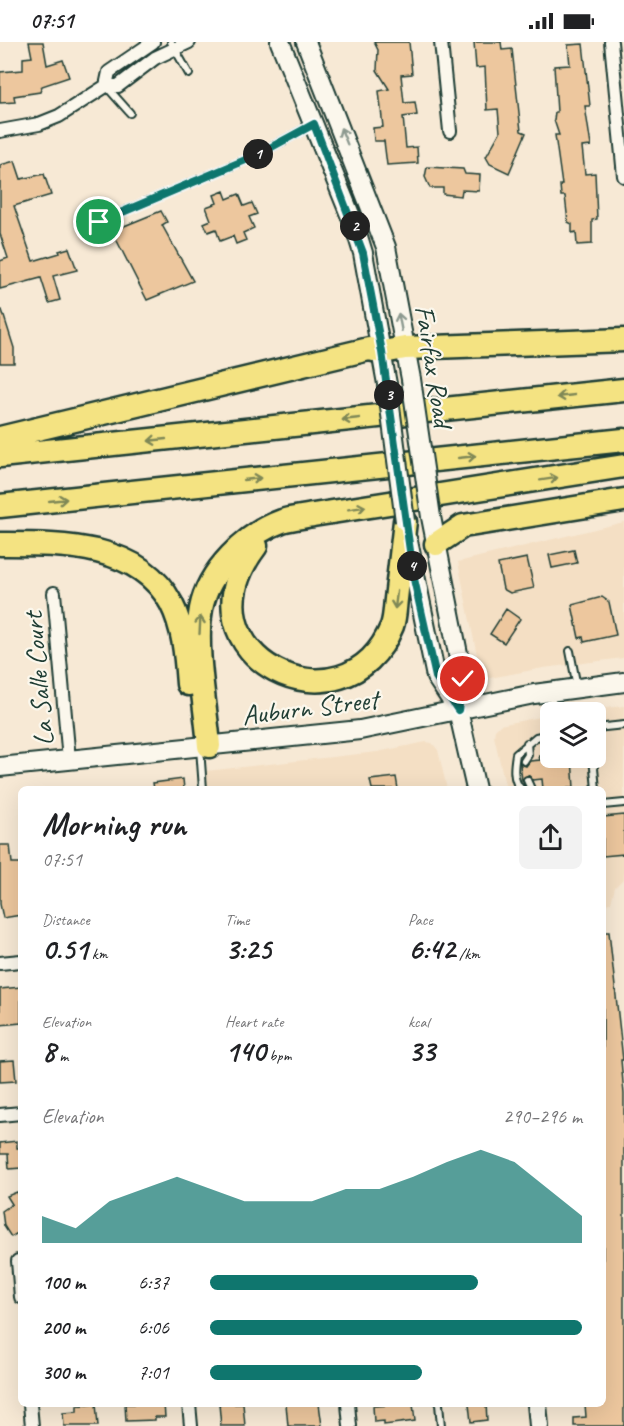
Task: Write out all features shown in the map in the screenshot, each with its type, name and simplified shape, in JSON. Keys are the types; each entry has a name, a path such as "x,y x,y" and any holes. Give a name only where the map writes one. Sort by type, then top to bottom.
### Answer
{"highway":[{"path":"0,438 369,349 382,352 405,348 624,340"},
{"path":"0,456 624,390"},
{"path":"0,506 624,440"},
{"path":"201,747 201,608 209,588 223,565 262,531 282,521 313,515 624,466"},
{"path":"436,544 463,526 624,500"},
{"path":"313,515 273,534 256,546 242,564 234,586 232,601 237,625 246,645 261,661 281,675 306,681 328,679 351,673 373,656 393,625 405,521"},
{"path":"0,544 52,544 92,549 134,566 153,580 170,601 180,624 201,747"}],"main road":[{"name":"Fairfax Road","path":"280,42 363,253 382,352 414,579 436,677 458,710 475,786"},
{"name":"Fairfax Road","path":"306,42 380,228 411,379 431,517 463,679 458,710"},
{"name":"Auburn Street","path":"0,767 360,730 550,692 624,683"},
{"path":"537,1407 539,1426"}],"street":[{"path":"106,86 109,72 153,42"},
{"path":"0,130 29,126 59,116 106,86 118,86 172,45 189,42"},
{"path":"441,42 450,131"},
{"path":"611,42 624,176"},
{"name":"La Salle Court","path":"54,593 69,760"},
{"path":"0,963 18,961"},
{"path":"0,1114 18,1113"},
{"path":"30,1407 32,1426"},
{"path":"189,1407 191,1426"},
{"path":"348,1407 350,1426"}],"lane":[{"path":"172,45 189,74"},
{"path":"106,86 130,113"},
{"path":"89,226 255,156 314,124"},
{"path":"570,651 577,688"},
{"path":"550,692 552,702"},
{"path":"606,727 624,725"},
{"path":"518,786 514,766 516,754 527,743 540,736"},
{"path":"527,743 528,759"},
{"path":"201,747 203,786"},
{"path":"594,768 596,786"},
{"path":"526,780 530,786"},
{"path":"533,786 534,780"},
{"path":"606,805 624,803"},
{"path":"439,1407 441,1426"}],"shaded area":[{"path":"624,522 624,658 543,668 490,678 481,675 458,562"},
{"path":"624,706 624,878 615,887 611,903 606,904 606,786 505,786 494,736 495,730 500,725 540,717 540,768 606,768 606,708"},
{"path":"426,742 432,743 438,750 446,786 207,786 206,771 377,752"}],"building":[{"path":"29,42 43,42 47,65 63,60 69,77 42,86 40,92 14,96 15,102 0,103 0,72 23,70 23,58 32,57"},
{"path":"374,42 409,42 412,74 401,75 404,103 415,102 417,115 403,117 406,148 417,147 418,163 387,165 384,141 374,141 373,128 383,127 379,91 389,89 377,70 378,50"},
{"path":"474,42 501,42 502,50 512,49 521,131 526,133 509,173 490,164 486,157 500,132 498,109 487,110 485,67 476,68"},
{"path":"583,44 590,106 585,106 591,146 582,147 585,174 595,173 597,219 592,220 592,244 577,245 576,232 572,233 572,224 568,222 565,196 561,196 560,185 562,185 555,135 559,135 554,120 555,112 557,112 554,66 570,65 568,45"},
{"path":"15,161 21,179 44,174 51,195 14,206 33,261 69,248 77,270 53,276 60,300 49,303 41,278 0,289 0,261 8,258 0,234 0,165"},
{"path":"427,167 463,169 465,174 480,175 479,191 462,190 461,196 443,194 443,188 430,188 425,177"},
{"path":"224,191 227,199 239,194 244,206 252,203 257,214 249,217 254,228 243,233 246,240 236,244 233,236 220,241 216,229 208,232 204,223 211,220 206,207 217,203 214,195"},
{"path":"161,211 167,222 162,225 193,281 147,300 112,231"},
{"path":"0,310 2,310 14,348 14,363 0,363"},
{"path":"574,550 577,563 552,568 549,555"},
{"path":"527,558 534,588 510,593 503,589 498,564"},
{"path":"602,597 609,602 616,635 584,642 583,637 579,638 572,605"},
{"path":"506,609 520,619 504,643 490,634"},
{"path":"540,760 540,768 573,768 574,786 543,786 542,779 533,780 528,775 522,780 520,764 526,766 530,761"},
{"path":"396,777 398,786 371,786 370,780"},
{"path":"183,779 184,786 154,786 153,783"},
{"path":"624,815 624,854 606,856 606,817"},
{"path":"0,845 10,845 12,863 18,863 18,916 3,918 0,904"},
{"path":"606,932 609,932 623,1060 621,1060 624,1094 624,1426 574,1426 574,1418 586,1417 585,1407 606,1407"},
{"path":"18,987 18,1023 0,1025 0,989"},
{"path":"14,1060 16,1081 0,1082 0,1061"},
{"path":"17,1141 18,1168 9,1169 8,1154 0,1154 0,1143"},
{"path":"18,1194 18,1233 11,1237 4,1226 2,1211 12,1204 7,1196"},
{"path":"77,1407 96,1407 98,1426 64,1426 63,1413 77,1412"},
{"path":"125,1407 164,1407 165,1417 155,1417 155,1420 126,1421"},
{"path":"219,1407 243,1407 245,1426 221,1426"},
{"path":"286,1407 319,1407 322,1426 288,1426"},
{"path":"373,1407 413,1407 415,1421 384,1425 384,1421 374,1422"},
{"path":"469,1407 486,1407 487,1420 471,1422"}],"route":[{"path":"99,222 255,156 314,124 355,226 363,253 382,352 414,579 436,677 441,688 458,710 463,679"}]}
